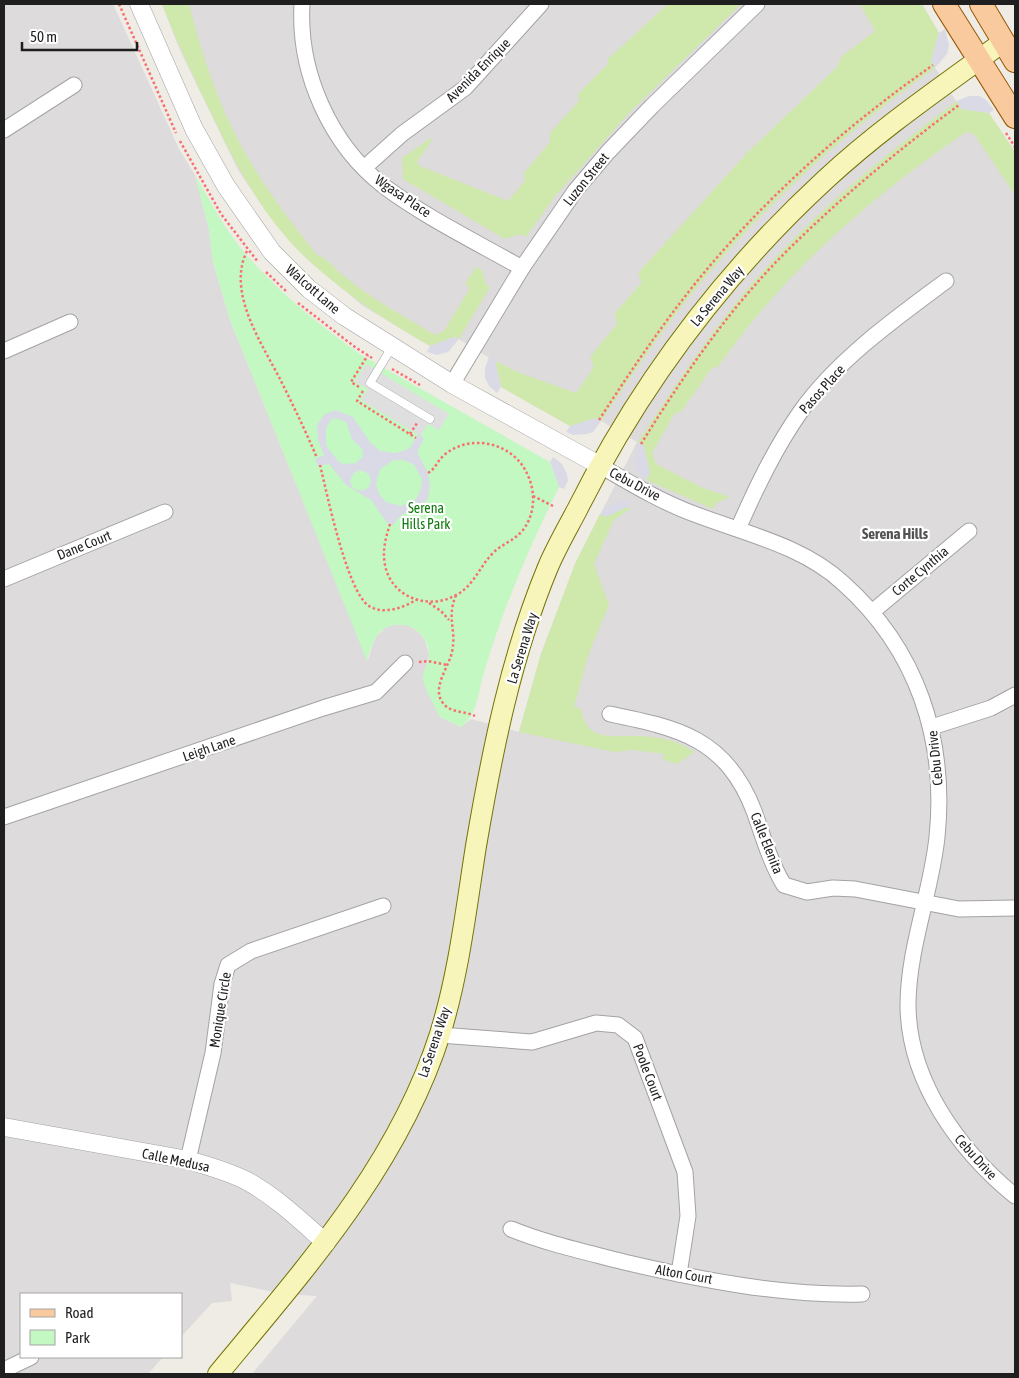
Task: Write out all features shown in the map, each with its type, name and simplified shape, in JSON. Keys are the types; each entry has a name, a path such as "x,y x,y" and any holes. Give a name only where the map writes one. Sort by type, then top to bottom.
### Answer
{"main road":[{"path":"944,4 1015,117"},
{"path":"981,4 1009,37 1015,61"},
{"name":"La Serena Way","path":"218,1374 326,1243 360,1196 390,1146 420,1084 440,1035 461,948 493,752 518,657 548,567 599,465 668,356 721,288 777,227 826,179 876,136 1009,37"}],"street":[{"name":"Walcott Lane","path":"139,4 194,129 226,186 272,252 308,288 344,316 452,384 599,465"},
{"name":"Wgasa Place","path":"302,4 301,24 304,52 312,85 328,118 344,144 364,168 385,186 413,205 522,268"},
{"name":"Avenida Enrique","path":"364,168 402,134 464,88 541,4"},
{"name":"Luzon Street","path":"452,384 522,268 575,191 608,152 757,4"},
{"path":"4,130 74,85"},
{"name":"Pasos Place","path":"738,529 777,447 802,410 862,348 946,281"},
{"path":"4,351 70,322"},
{"name":"Cebu Drive","path":"599,465 694,514 785,547 816,562 843,582 872,612 905,660 924,702 932,727 939,790 937,838 911,970 908,1007 914,1044 925,1078 940,1113 968,1151 1015,1196"},
{"name":"Dane Court","path":"4,578 165,512"},
{"name":"Corte Cynthia","path":"872,612 968,531"},
{"name":"Leigh Lane","path":"4,817 323,708 376,692 405,663"},
{"path":"932,727 991,708 1015,695"},
{"name":"Calle Elenita","path":"610,714 655,723 687,734 712,749 736,774 753,808 774,868 784,885 807,892 833,888 855,889 959,909 1015,908"},
{"name":"Monique Circle","path":"188,1160 213,1053 222,984 228,965 251,951 383,906"},
{"name":"Poole Court","path":"440,1035 532,1042 596,1023 618,1024 635,1038 685,1172 688,1216 679,1274"},
{"name":"Calle Medusa","path":"4,1128 188,1160 247,1181 288,1209 326,1243"},
{"name":"Alton Court","path":"511,1229 544,1243 679,1274 820,1295 862,1294"},
{"path":"4,1370 29,1358"}],"lane":[{"path":"392,347 370,383 430,419"}],"path":[{"path":"640,444 694,362 744,297 792,245 860,182 959,105"},
{"path":"247,251 242,268 247,314 255,336 281,381 317,458"},
{"path":"368,355 351,382 364,390 358,401 416,438"},
{"path":"390,524 384,549 386,571 397,589 416,600 438,602 456,595 475,580 492,554 522,530 532,509 533,496 528,476 523,466 516,458 497,446 475,442 457,446 442,457 433,470 428,473"},
{"path":"320,465 332,514 358,594 367,605 380,611 407,605 416,600"},
{"path":"533,496 553,506"},
{"path":"456,595 450,608 453,632 452,652 439,688 441,701 453,710 475,716"},
{"path":"428,602 442,611 451,622"},
{"path":"405,663 428,661 447,665"}],"shaded area":[{"path":"4,4 113,4 179,149 195,175 209,229 213,262 230,320 368,660 375,638 388,625 406,624 420,633 425,641 429,655 423,679 440,717 461,727 471,719 519,732 541,654 575,564 637,442 596,418 570,426 501,387 495,361 455,337 430,346 363,306 304,256 270,217 238,170 179,48 162,4 922,4 939,33 931,61 961,109 989,113 1015,152 1015,1374 252,1374 317,1296 284,1294 230,1283 232,1301 212,1303 182,1336 182,1293 20,1293 20,1358 162,1358 148,1374 4,1374"},
{"path":"945,29 949,45 947,54 935,68 931,61 939,33"},
{"path":"969,96 979,96 986,100 994,110 989,113 961,109 957,101"},
{"path":"454,337 459,339 448,352 437,355 427,352 430,346"},
{"path":"489,357 495,361 501,387 497,393 489,386 485,378 485,368"},
{"path":"366,364 449,414 439,430 428,424 420,436 361,400 368,389 355,382"},
{"path":"336,410 353,417 370,442 380,451 395,453 403,451 410,448 418,434 424,438 418,454 428,473 430,486 428,499 423,504 400,516 393,525 387,523 371,500 346,485 329,464 318,466 315,459 324,455 318,440 317,425 325,414","holes":["336,418 346,422 352,439 362,449 363,456 356,463 343,464 338,461 326,445 326,428 331,420","394,460 404,460 414,465 422,479 421,489 416,499 401,506 386,502 379,494 376,484 380,469","361,470 369,474 371,481 368,488 361,491 353,488 350,481 354,473"]},
{"path":"596,418 601,421 593,432 573,435 566,432 570,426"},
{"path":"638,442 644,446 650,473 646,480 638,471 635,462"},
{"path":"553,457 562,464 567,474 568,481 564,489 559,487 550,462"},
{"path":"625,499 631,501 628,507 606,517 600,514 608,506"}],"green space":[{"path":"162,4 189,4 200,45 230,124 257,173 290,221 317,255 328,261 365,292 435,335 444,331 470,288 465,284 476,267 482,270 486,285 490,287 459,339 454,337 430,346 380,316 349,294 319,270 289,240 262,206 229,150 191,71"},
{"path":"668,4 741,4 629,113 556,195 526,237 520,234 505,239 403,179 402,158 431,138 432,140 417,162 420,166 508,201 525,181 524,173 550,142 550,133 579,101 578,94 608,64 608,59"},
{"path":"860,4 922,4 939,33 931,61 935,68 838,144 807,171 749,229 681,307 601,421 596,418 570,426 501,387 495,361 520,373 576,393 594,367 590,357 617,324 615,313 642,282 638,273 748,152 837,67 842,56 875,31"},
{"path":"957,101 961,109 989,113 1015,152 1015,195 974,134 966,132 896,183 831,239 771,299 718,367 712,368 681,412 675,413 652,453 656,464 703,488 730,497 715,504 713,509 646,480 650,473 638,442 701,348 743,294 792,241 844,191"},
{"name":"Serena Hills Park","path":"195,175 224,224 244,252 271,281 314,320 361,355 550,462 559,487 507,603 490,651 474,710 461,727 440,717 425,687 423,678 429,655 426,642 419,632 402,625 390,626 384,629 376,637 367,661 230,320 213,262 209,229"},
{"path":"628,507 630,509 614,520 594,564 609,605 589,653 574,707 581,709 584,720 589,727 602,735 661,738 675,742 694,752 677,764 662,759 664,754 634,750 614,752 519,732 541,654 575,564 600,514 606,516"}],"district":[{"name":"Serena Hills","path":"895,534"}]}
